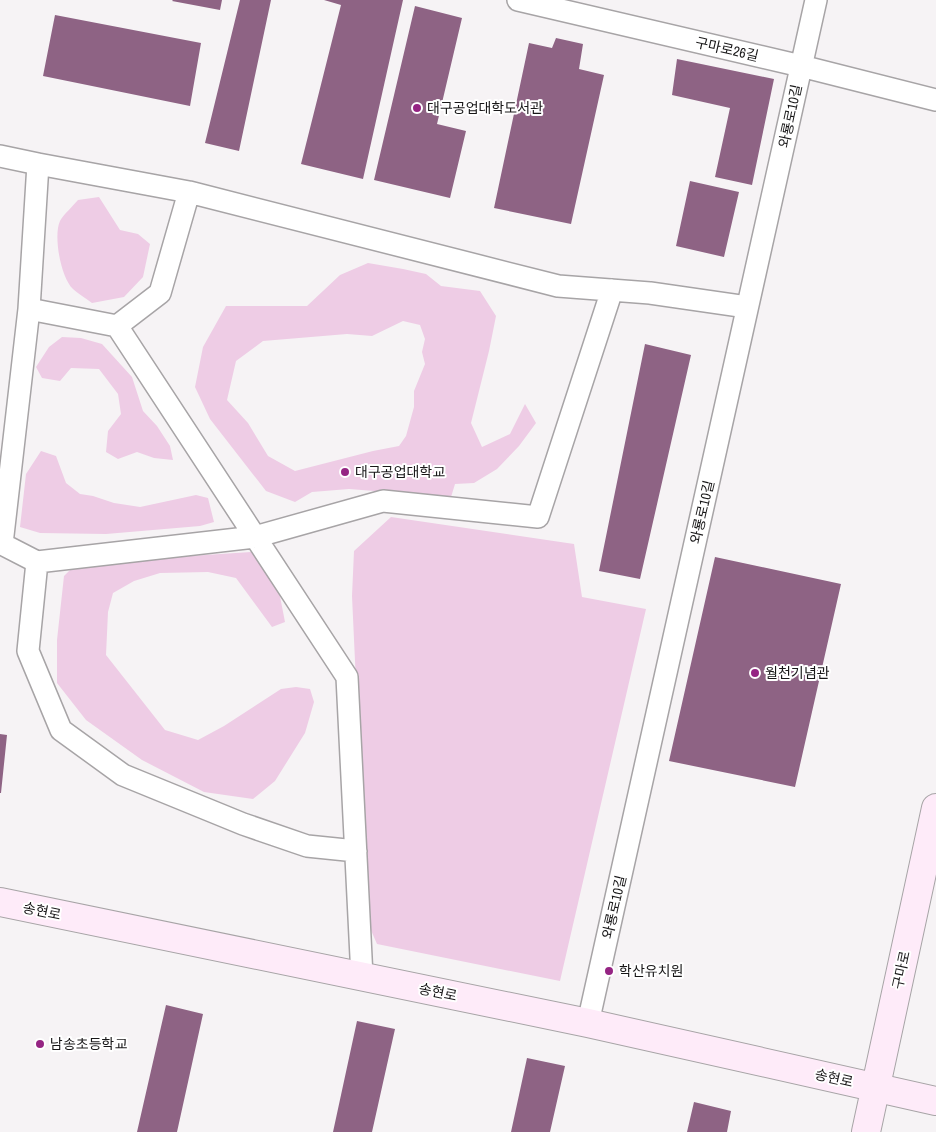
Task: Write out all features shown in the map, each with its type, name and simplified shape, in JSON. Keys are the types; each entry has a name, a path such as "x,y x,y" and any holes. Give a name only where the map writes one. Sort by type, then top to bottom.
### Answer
{"main road":[{"name":"구마로","path":"866,1132 936,808"},
{"name":"송현로","path":"0,902 588,1023 936,1101"}],"street":[{"name":"구마로26길","path":"518,0 801,66 936,100"},
{"name":"와룡로10길","path":"588,1023 816,0"},
{"path":"0,156 189,192 558,286 650,293 747,307"},
{"path":"38,164 29,309 2,544 37,562 255,537 383,500 538,516 612,290"},
{"path":"117,326 160,293 189,192"},
{"path":"29,309 117,326 347,677 362,977"},
{"path":"37,562 28,651 61,730 123,775 243,824 307,846 356,851"}],"shaded area":[{"path":"99,197 120,230 138,234 150,244 143,277 124,297 92,303 75,291 69,284 59,256 57,236 60,221 78,200"},
{"path":"368,263 426,274 441,286 480,291 496,316 471,423 482,447 510,434 525,404 536,423 519,446 497,469 474,483 455,484 451,497 349,489 312,492 295,502 266,491 210,419 195,387 203,347 226,306 307,306 340,275","holes":["403,321 420,325 425,339 422,352 425,364 414,391 414,407 406,436 399,446 295,471 268,456 248,423 227,400 236,361 263,341 347,334 372,336"]},
{"path":"62,337 81,338 102,344 132,377 143,411 157,426 170,446 173,460 154,458 137,452 118,459 106,452 108,431 121,414 118,394 99,369 71,368 60,381 42,378 36,367 49,347"},
{"path":"41,451 56,456 66,483 80,494 114,503 140,507 196,495 208,498 214,522 200,526 106,534 40,533 20,527 26,474"},
{"path":"391,517 574,544 582,597 646,609 560,981 377,944 367,921 352,596 354,551"},
{"path":"251,552 277,581 285,622 272,627 236,578 208,572 160,573 134,581 113,593 108,612 106,655 165,730 198,740 224,726 281,689 296,687 310,689 314,702 305,733 275,781 253,799 204,792 142,760 86,720 57,683 57,640 64,576 71,569 113,561"}],"building":[{"path":"173,0 222,0 220,10"},
{"path":"240,0 271,0 239,151 205,143"},
{"path":"324,0 403,0 363,179 301,164 341,5"},
{"path":"415,6 462,18 437,124 466,131 450,198 374,180"},
{"path":"55,15 201,43 190,106 43,76"},
{"path":"556,38 583,44 579,69 604,75 571,224 494,208 529,43 552,48"},
{"path":"677,59 774,79 752,185 715,177 730,108 672,95"},
{"path":"690,181 739,192 724,257 676,246"},
{"path":"645,344 691,355 640,579 599,571"},
{"name":"월천기념관","path":"715,557 841,584 795,787 669,761"},
{"path":"0,734 7,735 1,793 0,793"},
{"path":"166,1005 203,1014 177,1132 137,1132"},
{"path":"357,1021 395,1029 372,1132 333,1132"},
{"path":"527,1058 565,1066 550,1132 511,1132"},
{"path":"694,1102 731,1111 727,1132 687,1132"}],"place":[{"name":"대구공업대학도서관","path":"417,108"},
{"name":"대구공업대학교","path":"345,472"},
{"name":"월천기념관","path":"755,673"},
{"name":"학산유치원","path":"609,971"},
{"name":"남송초등학교","path":"40,1044"}]}
